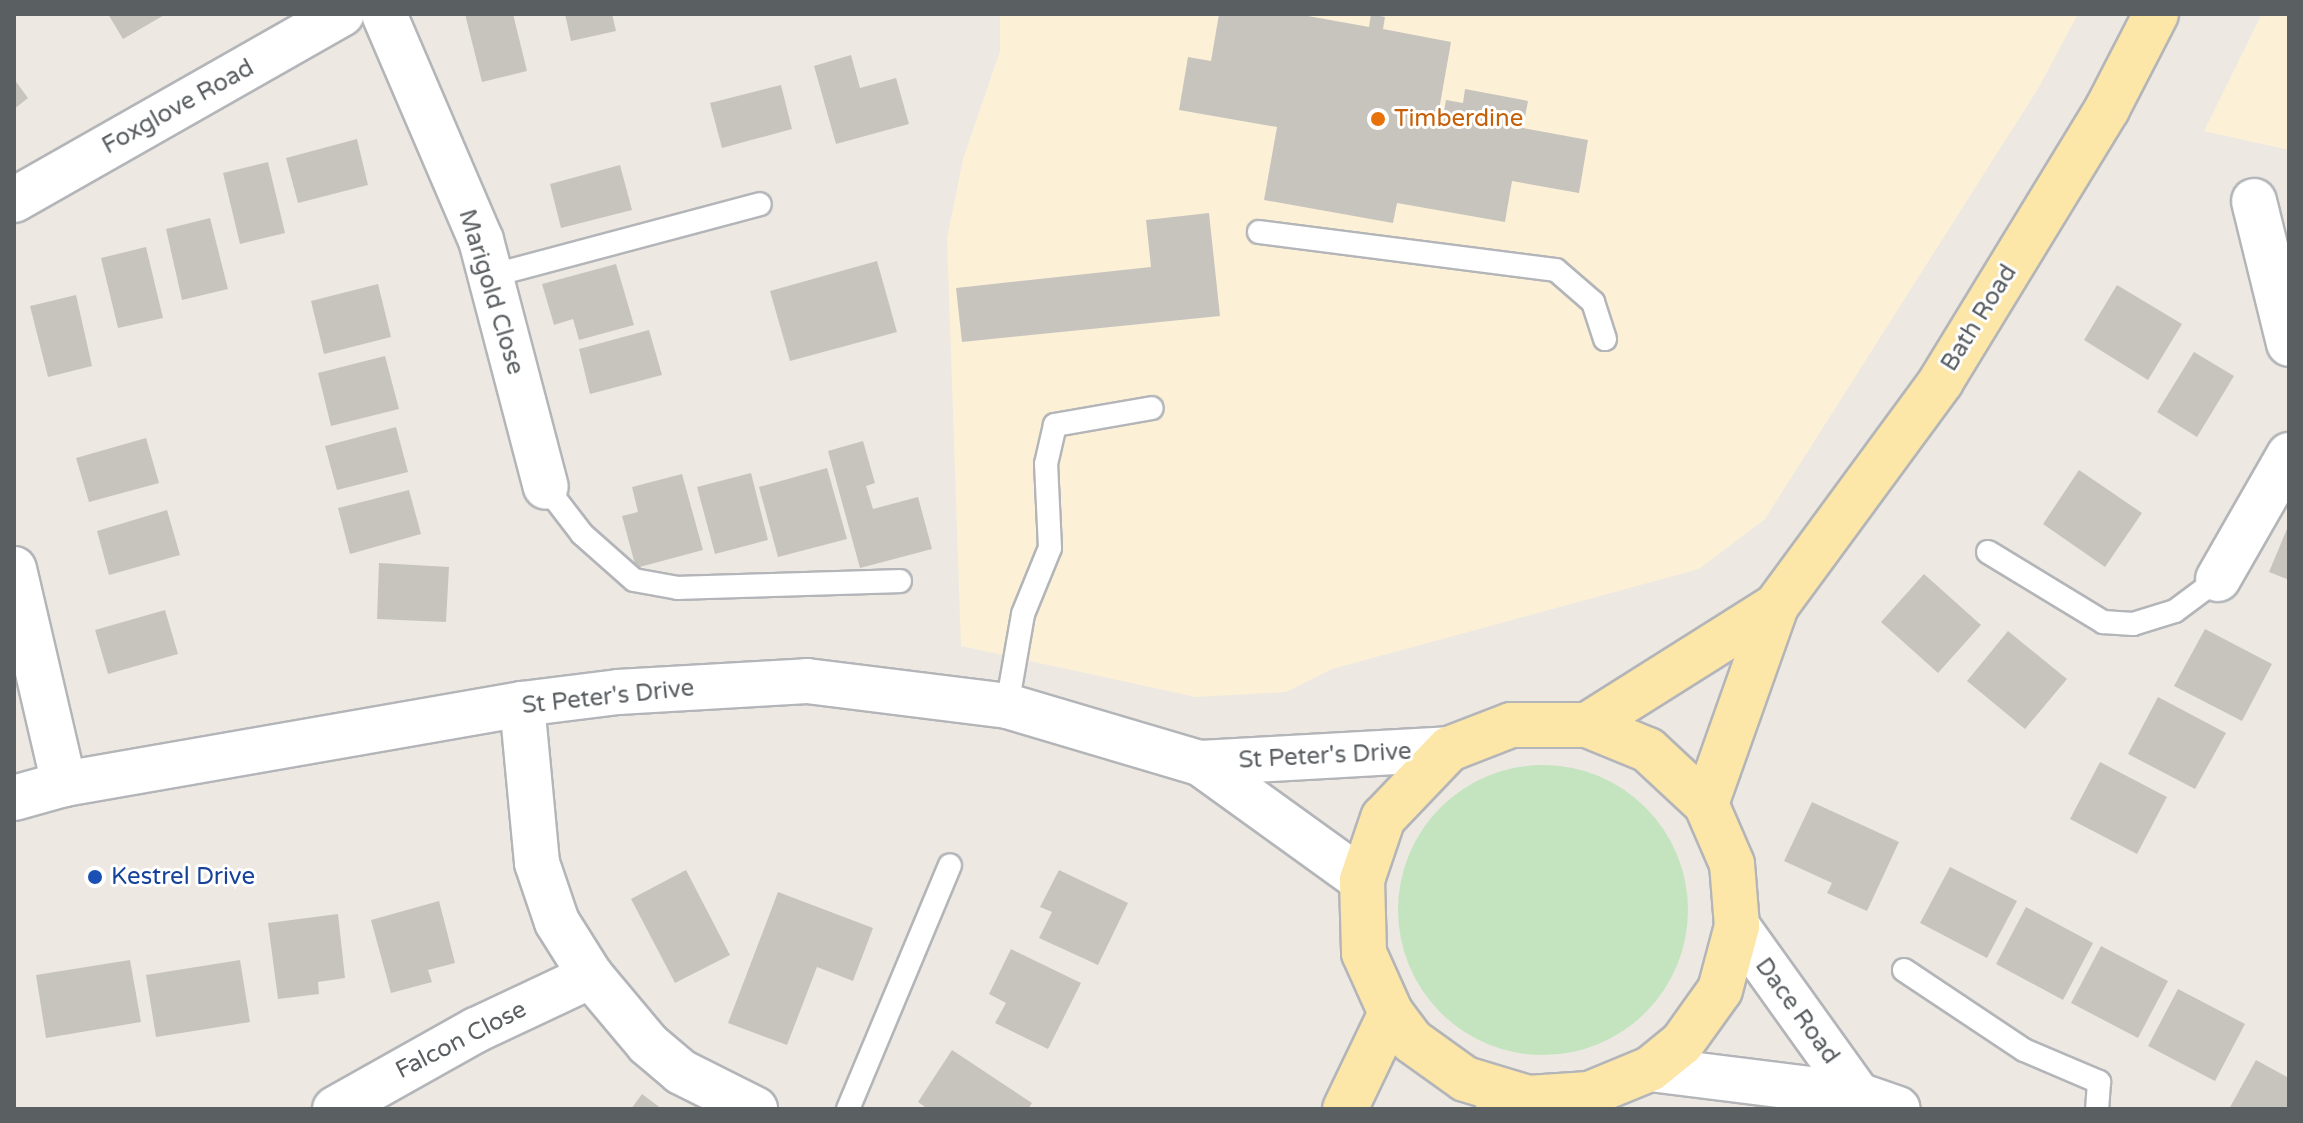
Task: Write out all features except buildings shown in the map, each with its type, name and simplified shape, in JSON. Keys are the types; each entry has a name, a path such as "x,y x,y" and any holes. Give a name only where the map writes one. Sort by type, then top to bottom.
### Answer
{"main road":[{"name":"Bath Road","path":"1706,804 1776,606 1941,381 2107,109 2156,14"},
{"name":"Bath Road","path":"1587,725 1776,606"},
{"path":"1511,725 1587,725 1648,750 1706,804 1732,864 1737,926 1720,990 1682,1043 1650,1069 1589,1094 1513,1103 1465,1079 1412,1041 1391,1013 1364,953 1362,880 1383,818 1449,749 1511,725"},
{"path":"1345,1109 1391,1013"}],"street":[{"name":"Foxglove Road","path":"14,200 342,14"},
{"name":"Marigold Close","path":"384,14 481,240 546,487"},
{"path":"2254,201 2289,344"},
{"path":"2218,579 2289,455"},
{"path":"14,569 64,784"},
{"name":"St Peter's Drive","path":"14,798 64,784 522,704 618,692 807,681 1007,706 1200,763 1362,880"},
{"path":"522,704 537,863 557,922 591,976 648,1044 681,1072 755,1109"},
{"name":"St Peter's Drive","path":"1200,763 1449,749"},
{"name":"Dace Road","path":"1737,926 1858,1095"},
{"name":"Falcon Close","path":"335,1109 476,1030 591,976"},
{"name":"Dace Road","path":"1650,1069 1858,1095 1898,1109"}],"lane":[{"path":"490,276 760,204"},
{"path":"1259,232 1556,270 1593,302 1605,339"},
{"path":"1007,706 1023,614 1050,548 1046,464 1055,425 1152,408"},
{"path":"546,487 582,534 634,580 678,588 900,581"},
{"path":"1988,552 2103,622 2133,624 2175,611 2218,579"},
{"path":"848,1109 950,865"},
{"path":"1904,970 2024,1050 2099,1082 2097,1109"}],"shaded area":[{"path":"1000,14 2078,14 2039,87 1765,519 1699,569 1332,669 1286,692 1196,697 961,646 947,238 963,159 1000,51"},
{"path":"2262,14 2289,14 2289,150 2204,131"}],"green space":[{"path":"1529,765 1557,765 1599,776 1624,789 1646,807 1664,829 1677,854 1688,896 1688,924 1677,966 1664,991 1646,1013 1624,1031 1599,1044 1557,1055 1529,1055 1487,1044 1462,1031 1440,1013 1422,991 1409,966 1398,924 1398,896 1409,854 1422,829 1440,807 1462,789 1487,776"}],"place":[{"name":"Timberdine","path":"1378,119"},
{"name":"Kestrel Drive","path":"95,877"}]}
